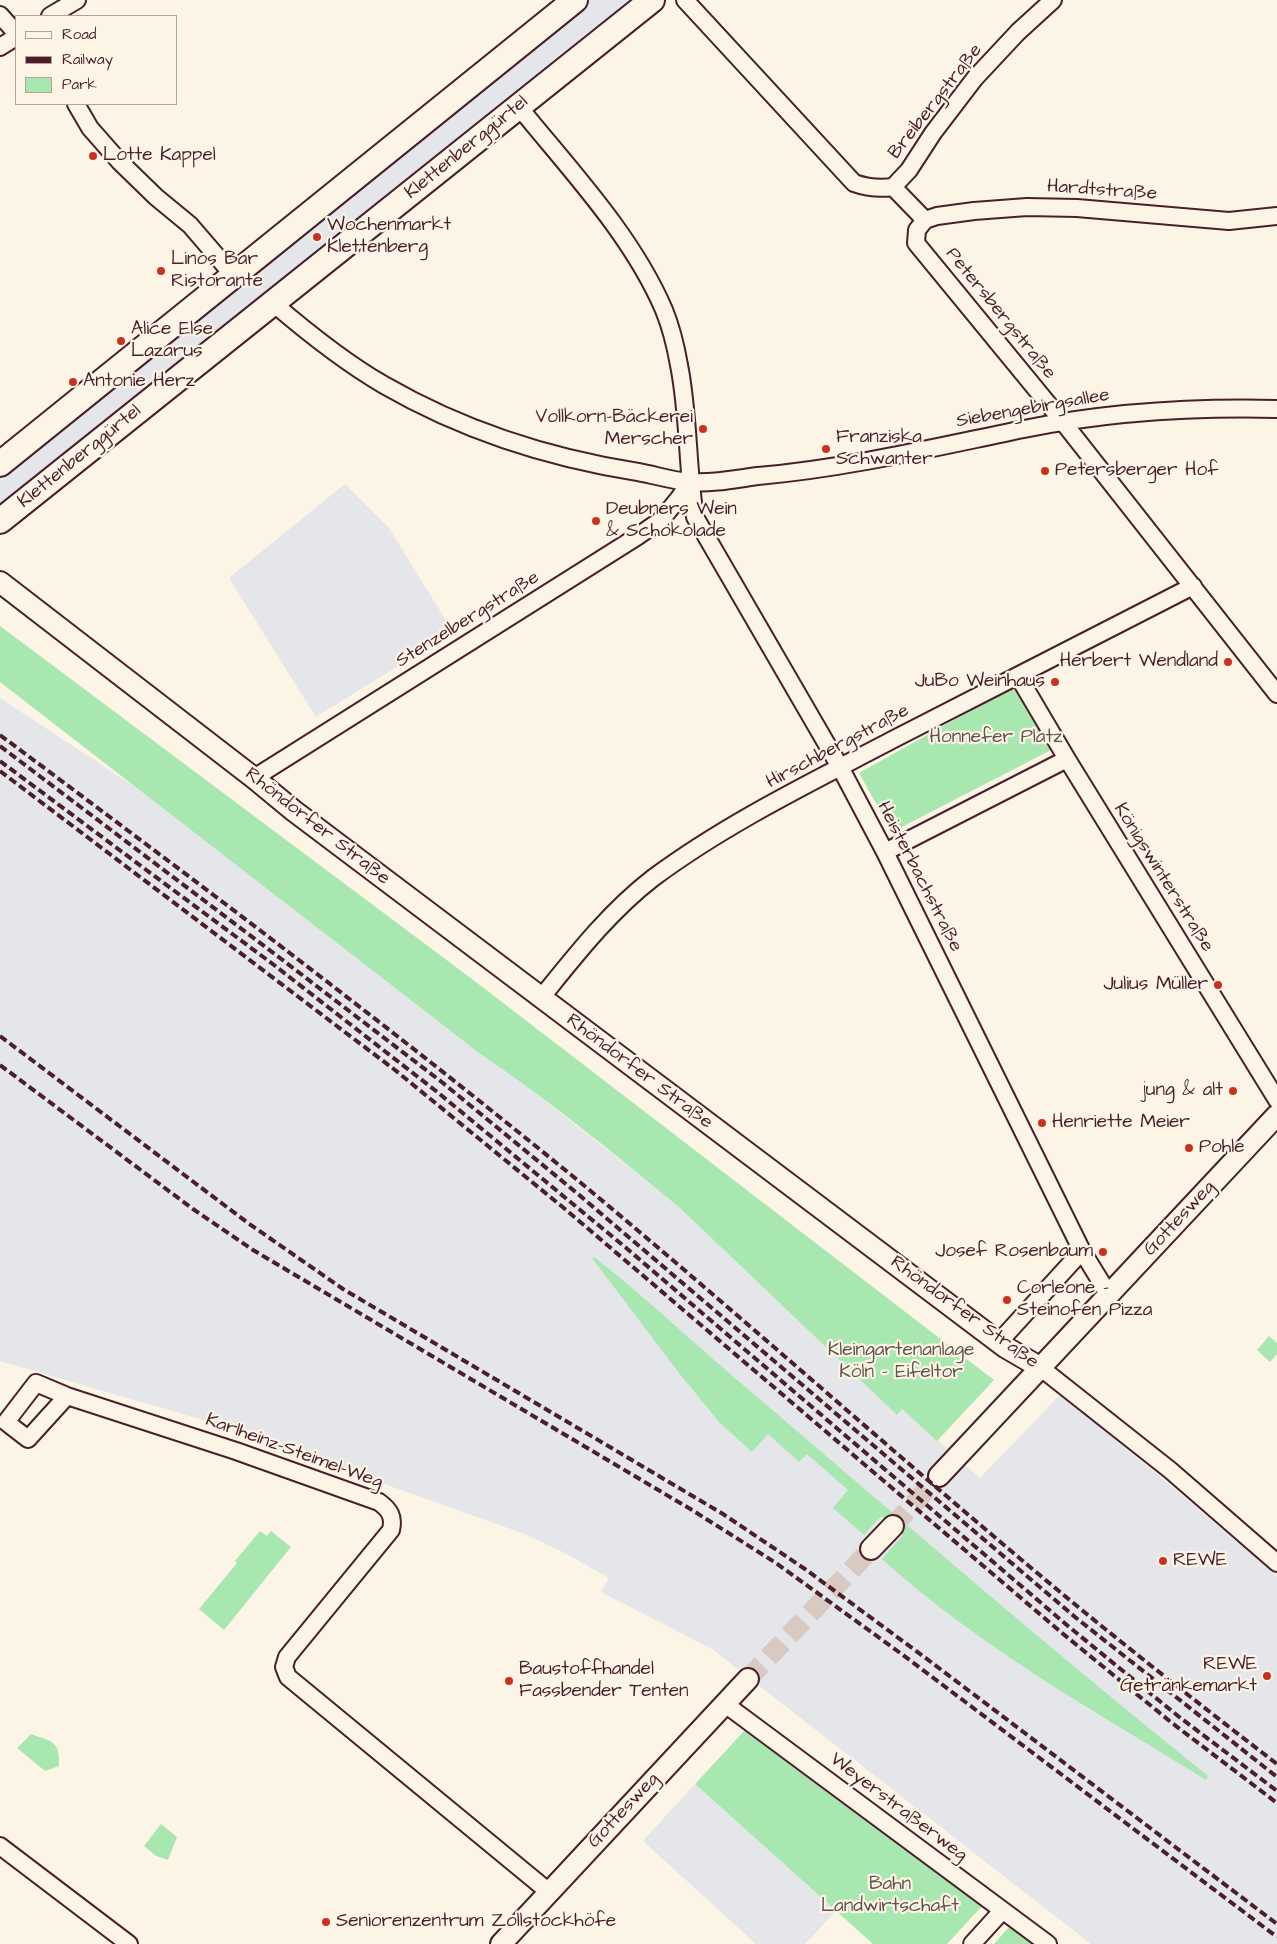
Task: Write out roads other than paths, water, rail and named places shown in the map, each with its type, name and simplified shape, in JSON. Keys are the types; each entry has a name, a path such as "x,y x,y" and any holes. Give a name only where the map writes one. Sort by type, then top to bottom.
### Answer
{"main road":[{"path":"0,464 575,0"},
{"name":"Klettenberggürtel","path":"0,522 652,0"}],"street":[{"path":"52,15 77,0"},
{"path":"685,0 854,183 871,188 893,187 925,220"},
{"name":"Breibergstraße","path":"893,187 909,170 933,133 975,78 1018,32 1053,0"},
{"path":"0,15 15,32"},
{"path":"0,47 15,38"},
{"path":"77,105 90,128 119,161 156,197 190,225 233,275"},
{"name":"Heisterbachstraße","path":"519,107 614,224 633,252 665,312 679,365 685,404 690,482 695,517 840,767 885,852 1082,1251 1109,1295"},
{"name":"Hardtstraße","path":"925,220 937,216 974,211 1028,207 1087,208 1229,221 1277,216"},
{"name":"Petersbergstraße","path":"925,220 917,230 916,243 1062,422 1277,694"},
{"name":"Siebengebirgsallee","path":"273,303 341,358 384,385 494,437 540,451 608,467 690,482 771,475 850,465 1062,422 1112,414 1167,410 1277,409"},
{"name":"Stenzelbergstraße","path":"254,778 638,536 661,520 680,498 690,482"},
{"name":"Rhöndorfer Straße","path":"0,582 254,778 294,812 999,1342 1041,1368 1170,1470 1277,1563"},
{"name":"Hirschbergstraße","path":"541,998 598,928 652,879 704,844 840,767 1193,586"},
{"name":"Königswinterstraße","path":"1018,676 1067,760 1277,1100"},
{"path":"885,852 1067,760"},
{"name":"Gottesweg","path":"939,1476 1109,1295 1274,1124"},
{"path":"999,1342 1082,1251"},
{"name":"Karlheinz-Steimel-Weg","path":"67,1396 245,1454 379,1502 386,1507 391,1513 393,1521 391,1530 287,1657 284,1667 288,1677 549,1892"},
{"path":"871,1548 892,1526"},
{"name":"Gottesweg","path":"501,1944 748,1679"},
{"name":"Weyerstraßerweg","path":"724,1704 1048,1944"},
{"path":"0,1846 129,1944"},
{"path":"972,1944 1002,1911"}],"tunnel":[{"path":"893,1526 939,1476"},
{"path":"748,1679 871,1549"}],"railway":[{"path":"0,735 293,956 510,1125 707,1289 1083,1611 1277,1764"},
{"path":"0,746 443,1083 578,1194 1075,1617 1277,1777"},
{"path":"0,761 274,965 436,1091 625,1247 1068,1626 1178,1716 1277,1791"},
{"path":"0,771 395,1070 565,1209 1062,1633 1172,1723 1277,1803"},
{"path":"0,1036 248,1223 343,1289 723,1514 805,1569 1277,1924"},
{"path":"0,1065 193,1209 253,1250 692,1510 776,1563 903,1655 1277,1937"}],"place":[{"name":"Lotte Kappel","path":"93,156"},
{"name":"Wochenmarkt Klettenberg","path":"317,237"},
{"name":"Linos Bar Ristorante","path":"161,271"},
{"name":"Alice Else Lazarus","path":"121,341"},
{"name":"Antonie Herz","path":"73,382"},
{"name":"Vollkorn-Bäckerei Merscher","path":"703,429"},
{"name":"Franziska Schwanter","path":"826,449"},
{"name":"Petersberger Hof","path":"1045,471"},
{"name":"Deubners Wein & Schokolade","path":"596,521"},
{"name":"Herbert Wendland","path":"1228,662"},
{"name":"JuBo Weinhaus","path":"1055,682"},
{"name":"Julius Müller","path":"1218,985"},
{"name":"jung & alt","path":"1233,1091"},
{"name":"Henriette Meier","path":"1042,1123"},
{"name":"Pohle","path":"1189,1148"},
{"name":"Josef Rosenbaum","path":"1103,1252"},
{"name":"Corleone - Steinofen Pizza","path":"1007,1300"},
{"name":"REWE","path":"1163,1561"},
{"name":"REWE Getränkemarkt","path":"1267,1676"},
{"name":"Baustoffhandel Fassbender Tenten","path":"509,1681"},
{"name":"Seniorenzentrum Zollstockhöfe","path":"326,1922"}],"park label":[{"name":"Honnefer Platz","path":"996,738"},
{"name":"Kleingartenanlage Köln - Eifeltor","path":"901,1362"},
{"name":"Bahn Landwirtschaft","path":"890,1896"}]}
